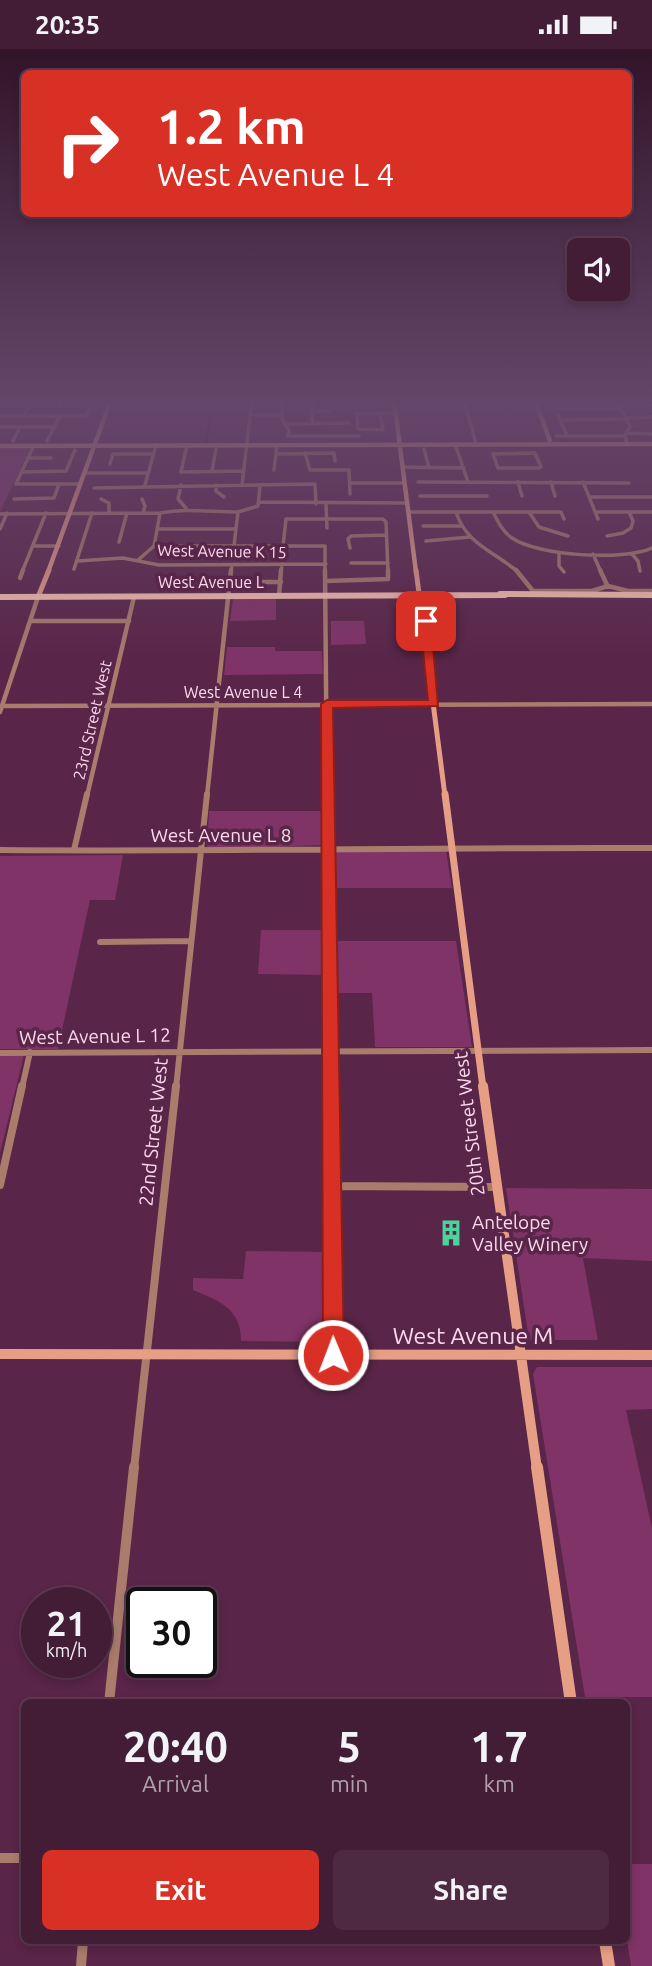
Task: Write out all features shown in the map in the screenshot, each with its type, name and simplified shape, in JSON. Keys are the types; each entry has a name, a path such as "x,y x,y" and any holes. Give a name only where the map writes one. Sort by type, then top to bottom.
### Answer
{"main road":[{"path":"38,597 78,489"},
{"name":"20th Street West","path":"406,489 416,548 496,1187 569,1699"},
{"name":"West Avenue L","path":"0,597 652,593"},
{"name":"West Avenue M","path":"0,1354 652,1355"},
{"path":"606,1944 609,1966"}],"street":[{"path":"14,499 54,498 57,489"},
{"path":"180,489 178,499 186,508"},
{"path":"216,489 224,497"},
{"path":"0,514 160,513 186,508 209,512 238,512 255,509 259,502 260,489"},
{"path":"315,489 316,504"},
{"path":"350,489 350,494"},
{"path":"449,489 450,496"},
{"path":"520,489 522,496"},
{"path":"553,489 555,496"},
{"path":"586,489 598,519"},
{"path":"421,496 487,496"},
{"path":"589,497 652,497"},
{"path":"101,499 109,503 109,513"},
{"path":"142,499 144,513"},
{"path":"259,502 407,503"},
{"path":"326,504 327,528"},
{"path":"234,546 238,512"},
{"path":"409,512 561,512 564,519"},
{"path":"456,512 461,526 470,537"},
{"path":"494,512 496,522 513,538 540,551 559,554 632,554 652,548"},
{"path":"529,512 533,523 542,530 568,535"},
{"path":"595,512 652,512"},
{"path":"607,536 623,533 631,528 633,521 629,512"},
{"path":"0,529 7,513"},
{"path":"20,578 46,513"},
{"path":"74,569 92,513"},
{"path":"119,542 127,513"},
{"path":"138,560 154,546 160,513"},
{"path":"283,546 286,519 383,519 386,523 388,579 326,581"},
{"path":"424,526 461,526"},
{"path":"157,529 236,529"},
{"path":"350,548 348,539 351,536 386,535"},
{"path":"426,541 470,537"},
{"name":"West Avenue L","path":"470,537 527,576 533,591 592,591 608,586 652,593"},
{"path":"33,545 59,546"},
{"path":"154,546 325,546 333,1355"},
{"path":"559,554 559,566 564,572"},
{"path":"593,554 611,595"},
{"path":"632,554 638,561 640,571"},
{"name":"West Avenue K 15","path":"77,561 123,558 159,565 326,564"},
{"path":"351,563 388,563"},
{"path":"279,596 282,564"},
{"name":"22nd Street West","path":"109,1699 232,565"},
{"path":"262,582 281,582"},
{"path":"178,583 229,583"},
{"path":"1,709 38,597"},
{"name":"23rd Street West","path":"74,850 111,705 134,597"},
{"path":"32,621 129,621"},
{"name":"West Avenue L 4","path":"1,709 111,705 652,704"},
{"name":"West Avenue L 8","path":"0,850 203,852 316,851 327,848 652,848"},
{"path":"100,941 191,941"},
{"name":"West Avenue L 12","path":"0,1053 652,1050"},
{"path":"0,1185 30,1052"},
{"path":"332,1186 496,1187"},
{"path":"0,1858 21,1858"},
{"path":"81,1966 83,1944"}],"shaded area":[{"path":"0,489 11,489 0,512"},
{"path":"233,599 276,599 276,620 230,621"},
{"path":"331,621 364,621 366,644 331,645"},
{"path":"227,647 322,651 323,674 224,675"},
{"path":"209,811 324,811 324,845 207,849"},
{"path":"333,851 446,851 452,888 330,888 329,855"},
{"path":"123,855 115,900 90,900 58,1049 0,1049 0,856"},
{"path":"261,930 324,930 325,975 258,974"},
{"path":"335,941 456,941 472,1047 375,1047 372,993 336,993"},
{"path":"0,1055 24,1055 0,1153"},
{"path":"506,1188 652,1189 652,1261 583,1258 598,1340 529,1340"},
{"path":"246,1251 326,1252 327,1342 241,1341 233,1313 220,1302 193,1290 193,1278 243,1279"},
{"path":"537,1367 652,1367 652,1409 626,1410 652,1528 652,1697 585,1697 533,1374"},
{"path":"630,1864 652,1864 652,1966 631,1966 628,1944 630,1944"}],"place":[{"name":"Antelope Valley Winery","path":"451,1233"}],"route":[{"path":"333,1355 327,704 434,704 424,623 426,621"}]}
